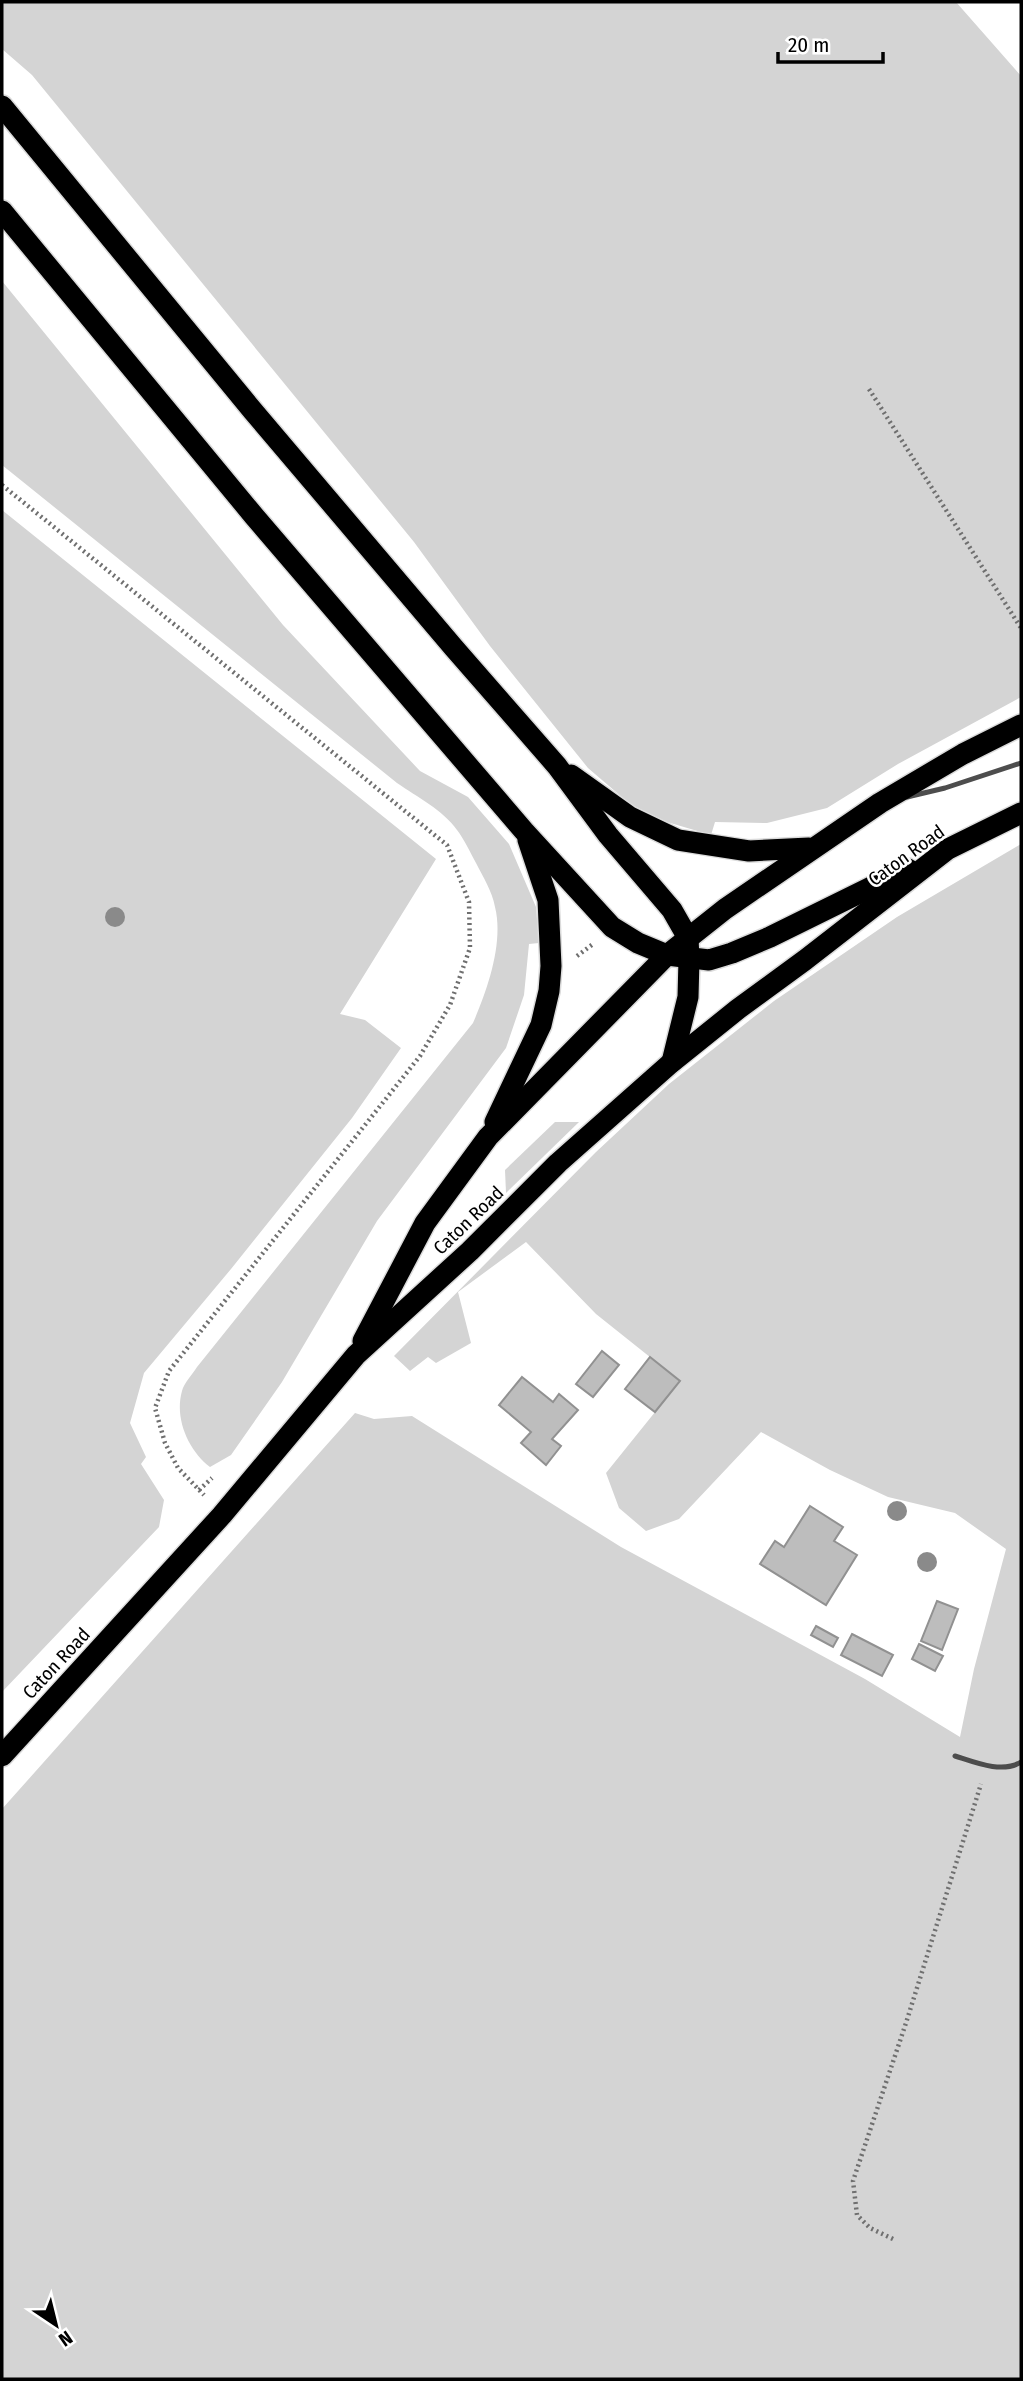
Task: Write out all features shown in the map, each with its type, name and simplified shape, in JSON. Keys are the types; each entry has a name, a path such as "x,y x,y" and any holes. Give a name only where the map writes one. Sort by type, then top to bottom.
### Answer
{"highway":[{"path":"2,106 253,411 557,766 608,835 672,911 689,949 688,997 672,1062"},
{"path":"2,211 254,516 524,831 612,927 638,943 667,955"},
{"path":"689,949 725,909 812,848 880,803 963,754 1021,725"},
{"path":"557,766 630,817 678,840 749,851 812,848"},
{"name":"Caton Road","path":"2,1756 222,1515 356,1355 470,1251 558,1163 672,1062 948,849 1021,813"},
{"path":"488,1137 541,1025 549,992 551,966 548,900 524,831"},
{"path":"689,949 709,960 732,953 948,849"},
{"name":"Caton Road","path":"356,1355 425,1223 488,1137 667,955 689,949"}],"lane":[{"path":"880,803 945,788 1021,763"},
{"path":"955,1756 986,1766 1015,1766 1021,1762"}],"path":[{"path":"869,389 1021,628"},
{"path":"2,485 447,845 469,902 470,948 450,1004 420,1056 169,1371 155,1408 165,1443 178,1468 222,1515"},
{"path":"199,1490 218,1473"},
{"path":"893,2239 870,2228 857,2215 853,2181 906,2023 986,1766"}],"shaded area":[{"path":"2,2 956,2 1021,76 1021,697 898,764 827,808 767,823 715,822 711,835 667,822 630,804 588,768 490,646 414,542 32,75 2,49"},
{"path":"2,281 283,625 420,771 468,797 509,844 536,907 539,943 529,944 524,995 506,1048 377,1221 282,1382 231,1455 210,1467 202,1460 185,1434 180,1412 184,1385 473,1023 493,967 497,936 495,907 487,884 467,846 445,816 397,783 2,465"},
{"path":"2,510 436,859 340,1014 365,1020 401,1048 352,1118 144,1373 130,1423 146,1457 141,1464 164,1500 159,1527 2,1692"},
{"path":"1021,844 1021,2379 2,2379 2,1809 355,1413 374,1419 412,1416 621,1547 865,1679 960,1737 974,1669 1006,1549 955,1513 888,1497 830,1470 761,1432 679,1519 646,1531 619,1508 606,1473 680,1381 596,1314 526,1242 458,1292 471,1343 436,1363 428,1357 410,1371 394,1356 596,1152 669,1084 774,1001 897,917"},
{"path":"555,1122 579,1122 506,1193 505,1170"}],"building":[{"path":"602,1351 619,1365 593,1397 576,1384"},
{"path":"650,1357 680,1381 655,1412 625,1389"},
{"path":"522,1377 553,1402 559,1394 578,1410 552,1439 561,1446 546,1465 521,1443 531,1432 499,1405"},
{"path":"810,1506 843,1527 834,1541 857,1555 826,1605 760,1564 775,1541 784,1547"},
{"path":"937,1601 958,1609 942,1650 921,1641"},
{"path":"816,1626 838,1638 833,1647 811,1635"},
{"path":"852,1634 893,1655 882,1676 841,1655"},
{"path":"919,1644 943,1656 935,1671 912,1659"}]}
